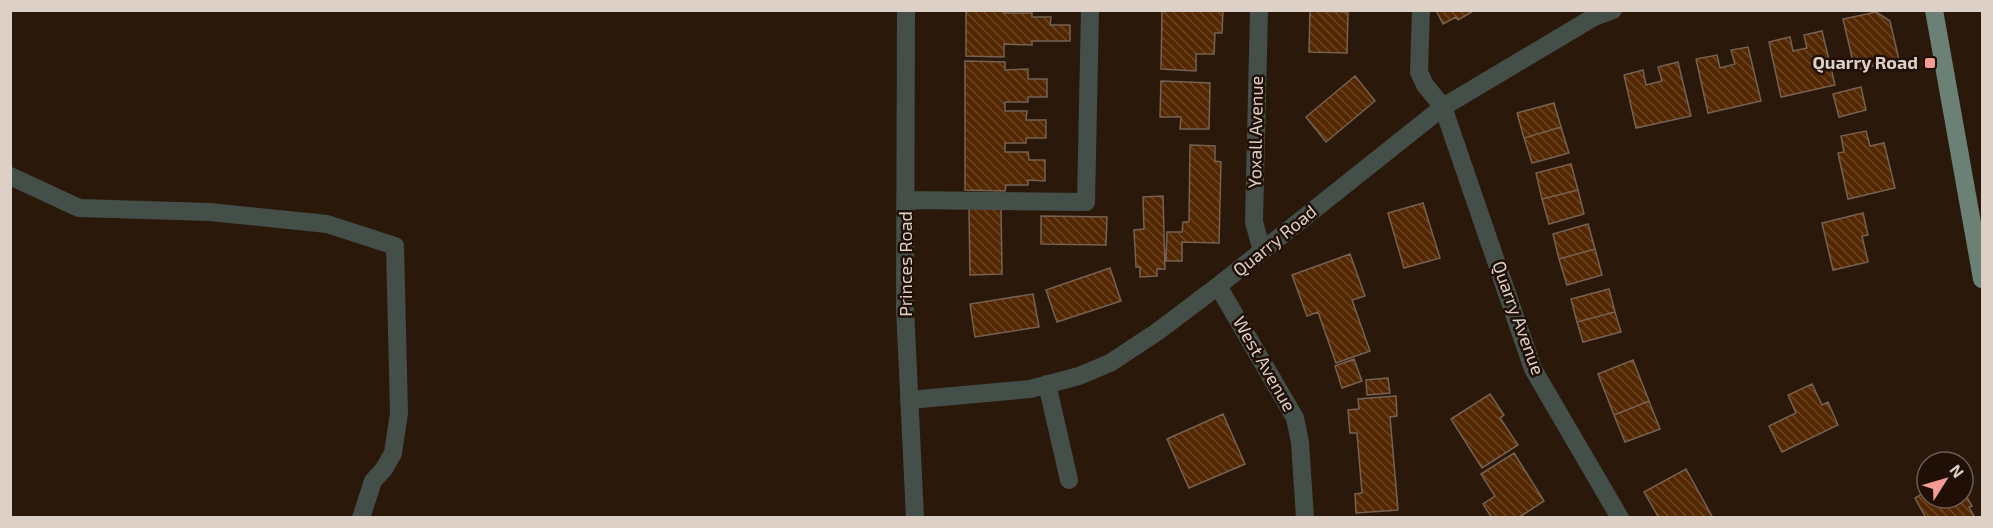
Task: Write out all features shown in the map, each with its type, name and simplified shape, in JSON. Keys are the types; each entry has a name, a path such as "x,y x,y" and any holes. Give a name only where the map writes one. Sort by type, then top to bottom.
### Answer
{"main road":[{"path":"1934,10 1983,279"}],"street":[{"name":"Princes Road","path":"906,10 905,308 915,518"},
{"path":"906,200 1086,202 1090,10"},
{"name":"Yoxall Avenue","path":"1258,10 1254,222 1262,251"},
{"name":"Quarry Avenue","path":"1421,10 1419,72 1425,85 1443,107 1533,369 1620,518"},
{"name":"Quarry Road","path":"909,400 1030,388 1079,376 1110,363 1157,332 1218,286 1443,107 1594,17 1614,10"},
{"path":"10,176 78,208 210,212 327,225 395,246 399,413 393,453 384,469 373,481 361,518"},
{"name":"West Avenue","path":"1218,286 1295,418 1300,442 1305,518"},
{"path":"1047,384 1069,480"}],"building":[{"path":"966,10 1004,10 1004,13 1032,13 1032,17 1051,17 1050,25 1070,25 1070,41 1032,41 1032,45 1004,44 1004,57 966,56"},
{"path":"1162,10 1223,10 1222,33 1215,33 1214,54 1196,54 1196,71 1161,69"},
{"path":"1436,10 1475,10 1458,20 1456,17 1443,24"},
{"path":"1310,11 1348,12 1347,53 1309,52"},
{"path":"1876,12 1890,21 1899,60 1855,70 1843,19"},
{"path":"1822,31 1835,85 1781,97 1769,42 1790,37 1793,51 1807,48 1804,35"},
{"path":"1748,47 1761,101 1708,113 1696,59 1717,55 1720,68 1735,64 1731,50"},
{"path":"965,61 1005,62 1005,70 1028,69 1028,79 1047,79 1047,97 1028,97 1028,102 1005,102 1005,111 1027,111 1026,120 1046,120 1046,138 1026,138 1026,143 1005,143 1005,152 1028,152 1029,160 1045,160 1045,181 1028,180 1028,185 1006,185 1005,191 965,190"},
{"path":"1678,62 1691,116 1636,128 1624,75 1643,70 1646,85 1662,81 1658,67"},
{"path":"1355,76 1375,101 1326,142 1306,117"},
{"path":"1161,81 1210,83 1209,129 1180,129 1181,117 1160,117"},
{"path":"1861,87 1866,110 1839,117 1833,94"},
{"path":"1554,103 1561,127 1524,138 1517,113"},
{"path":"1561,127 1569,153 1532,163 1524,138"},
{"path":"1866,131 1870,146 1884,143 1895,188 1848,199 1838,153 1844,152 1841,136"},
{"path":"1190,145 1215,146 1215,161 1221,162 1219,243 1182,242 1182,261 1166,261 1167,232 1182,232 1183,222 1189,222"},
{"path":"1571,164 1578,190 1542,199 1536,173"},
{"path":"1578,190 1584,214 1549,224 1542,199"},
{"path":"1163,196 1165,269 1157,269 1157,276 1140,277 1140,267 1136,267 1134,230 1144,229 1143,197"},
{"path":"1423,203 1440,258 1404,268 1388,213"},
{"path":"1001,207 1002,274 970,275 969,208"},
{"path":"1863,213 1868,235 1862,236 1868,262 1833,270 1822,223"},
{"path":"1041,216 1107,217 1106,245 1041,244"},
{"path":"1588,224 1595,249 1559,259 1553,234"},
{"path":"1595,249 1602,275 1567,285 1559,259"},
{"path":"1350,254 1365,296 1352,300 1370,351 1336,363 1318,312 1307,316 1292,275"},
{"path":"1110,268 1121,301 1057,322 1046,290"},
{"path":"1609,289 1615,312 1577,322 1571,299"},
{"path":"1033,294 1039,327 975,337 970,304"},
{"path":"1615,312 1621,332 1583,342 1577,322"},
{"path":"1354,359 1362,381 1342,388 1335,366"},
{"path":"1633,360 1649,401 1614,415 1598,374"},
{"path":"1388,378 1390,393 1367,395 1366,380"},
{"path":"1812,384 1822,405 1828,402 1838,425 1782,452 1769,426 1796,413 1788,395"},
{"path":"1490,394 1504,415 1500,418 1518,445 1482,468 1451,419"},
{"path":"1396,396 1397,416 1390,417 1398,510 1356,513 1355,494 1362,493 1357,433 1350,433 1348,410 1359,409 1358,399"},
{"path":"1649,401 1660,429 1625,442 1614,415"},
{"path":"1223,414 1245,464 1189,488 1167,439"},
{"path":"1514,453 1544,501 1518,518 1492,518 1483,504 1495,496 1481,474"},
{"path":"1686,469 1713,518 1659,518 1644,492"},
{"path":"1922,510 1971,510 1975,518 1926,518"}],"place":[{"name":"Quarry Road","path":"1930,63"}]}
